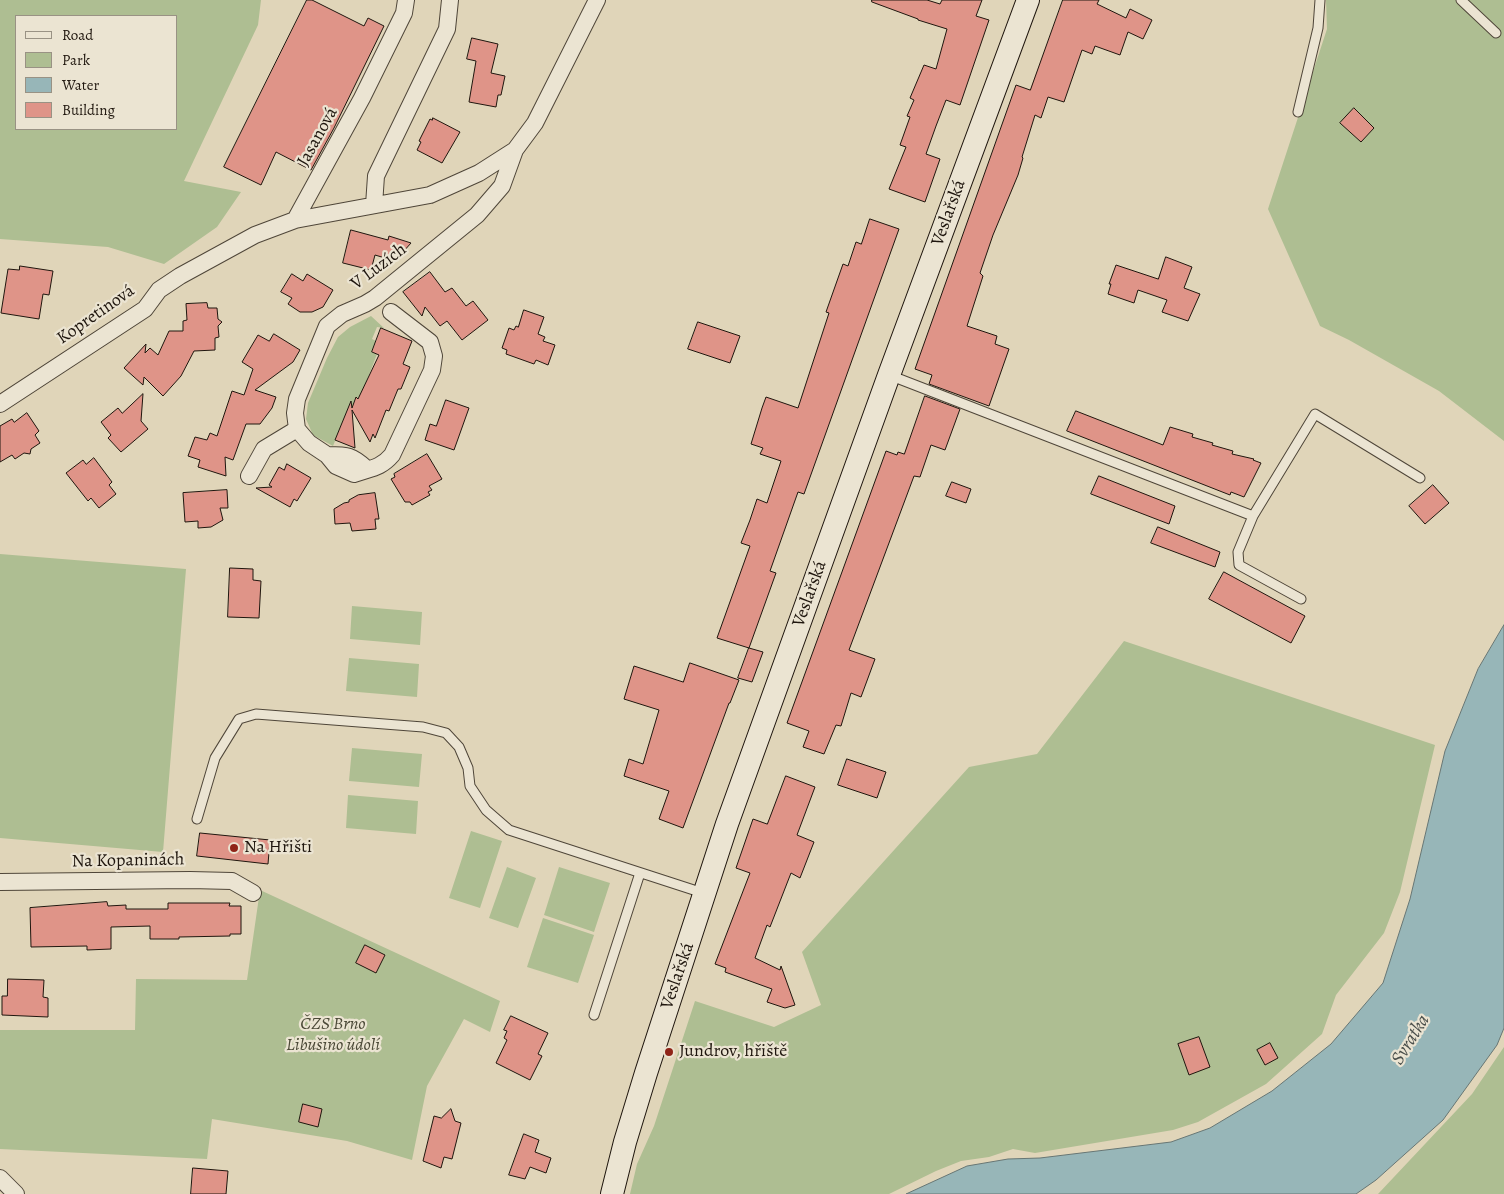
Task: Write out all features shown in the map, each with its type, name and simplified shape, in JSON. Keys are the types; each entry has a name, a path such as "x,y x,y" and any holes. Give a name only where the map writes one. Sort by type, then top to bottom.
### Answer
{"street":[{"name":"Jasanová","path":"295,220 362,98 404,12 406,0"},
{"path":"374,205 376,176 447,29 450,0"},
{"path":"295,220 430,195 480,173 515,150 535,122 597,0"},
{"name":"Veslařská","path":"612,1194 625,1142 646,1073 728,824 889,375 1028,0"},
{"name":"V Luzích","path":"296,429 295,413 297,399 327,326 342,314 375,298 477,215 502,186 515,150"},
{"name":"Kopretinová","path":"0,404 145,309 159,290 180,276 255,235 295,220"},
{"path":"249,476 264,449 296,429 309,443 327,455 336,466 354,474 385,464 392,456 432,370 434,356 430,342 391,312"},
{"name":"Na Kopaninách","path":"0,882 232,881 253,893"},
{"path":"0,1178 16,1194"}],"lane":[{"path":"1298,112 1318,28 1320,0"},
{"path":"1461,0 1496,33"},
{"path":"889,375 1254,516"},
{"path":"1301,599 1239,565 1238,552 1254,516 1315,414 1420,478"},
{"path":"197,819 215,758 239,719 256,714 423,727 446,733 459,747 468,768 470,786 486,810 509,830 706,894"},
{"path":"594,1016 640,873"}],"green space":[{"path":"0,0 261,0 258,25 184,181 241,192 217,227 164,264 108,247 0,239"},
{"path":"1326,0 1504,0 1504,441 1439,391 1349,340 1320,326 1268,209 1327,29"},
{"path":"371,316 384,328 377,327 372,339 376,341 372,352 377,354 360,399 356,398 347,420 344,419 333,446 313,435 306,419 308,403 338,337 350,327"},
{"path":"0,554 186,569 163,852 0,838"},
{"path":"352,606 422,612 420,645 350,639"},
{"path":"1124,641 1435,745 1400,892 1384,933 1336,995 1322,1034 1266,1084 1198,1122 1173,1130 1035,1153 1013,1149 989,1157 961,1161 889,1194 630,1194 637,1164 654,1126 695,1001 774,1027 821,1005 802,952 969,767 1037,754"},
{"path":"349,658 419,664 417,697 346,691"},
{"path":"352,748 422,754 419,787 349,781"},
{"path":"348,795 418,801 416,834 346,828"},
{"path":"471,831 502,841 480,908 449,898"},
{"path":"507,867 536,878 518,928 489,918"},
{"path":"559,867 610,883 594,932 544,915"},
{"name":"ČZS Brno Libušino údolí","path":"260,890 500,1001 490,1032 464,1019 427,1086 412,1160 347,1141 212,1119 207,1159 0,1149 0,1030 135,1030 136,979 247,980"},
{"path":"543,918 594,935 578,983 527,967"},
{"path":"1504,1047 1504,1194 1378,1194 1472,1094"}],"water":[{"name":"Svratka","path":"1504,625 1504,1028 1497,1045 1443,1120 1376,1180 1356,1194 906,1194 967,1166 1008,1159 1040,1158 1171,1142 1210,1128 1272,1091 1331,1044 1383,983 1410,899 1445,751 1478,669"}],"building":[{"path":"307,0 312,0 364,26 368,18 384,26 334,128 311,170 276,152 261,185 224,167"},
{"path":"872,0 927,0 940,4 942,0 982,0 976,16 989,20 960,105 946,100 926,154 940,159 925,202 889,189 906,147 900,145 910,117 907,116 914,100 910,98 924,65 936,69 947,29 918,20 872,2"},
{"path":"1063,0 1099,0 1097,4 1126,18 1130,9 1152,20 1143,39 1128,32 1120,55 1095,46 1092,54 1082,50 1064,102 1048,97 1041,118 1035,115 1018,175 993,235 980,273 983,276 967,326 997,336 995,344 1009,349 989,406 929,384 932,375 915,369 1016,85 1030,90"},
{"path":"472,38 498,44 491,73 505,76 496,107 469,102 476,61 467,59"},
{"path":"1354,108 1374,128 1361,142 1340,123"},
{"path":"433,118 460,132 442,163 417,150 421,142 419,141 430,119 432,120"},
{"path":"870,219 899,229 804,494 798,492 770,571 776,573 749,648 717,638 750,546 741,543 757,499 767,503 781,461 760,454 763,448 751,444 766,397 798,408 829,313 826,312 843,264 848,266 856,242 861,244"},
{"path":"351,230 388,240 389,236 411,243 395,261 375,255 371,270 343,263"},
{"path":"1166,257 1192,267 1184,288 1200,294 1188,321 1162,312 1167,300 1138,290 1134,303 1108,294 1111,284 1109,284 1116,265 1158,279"},
{"path":"20,266 53,271 49,295 43,294 39,319 1,313 8,269 19,270"},
{"path":"430,272 445,292 452,288 466,306 473,301 488,320 462,340 447,321 440,326 425,307 422,316 403,292"},
{"path":"292,274 303,281 307,274 333,290 323,307 312,312 300,312 288,304 292,298 281,292"},
{"path":"207,303 208,308 217,308 218,319 222,322 218,326 219,337 215,338 215,350 194,351 181,376 163,396 144,377 143,385 124,368 146,344 145,353 150,348 158,355 169,331 183,331 183,321 187,320 186,304"},
{"path":"524,310 544,317 538,334 545,337 543,341 555,345 548,365 536,360 534,364 506,354 507,350 502,348 509,328 514,330 516,326 518,327"},
{"path":"698,322 740,336 730,363 688,349"},
{"path":"381,328 412,341 403,364 410,367 389,411 386,410 375,438 373,434 370,442 352,410 355,448 335,440 351,401 352,408 379,355 372,352"},
{"path":"274,334 300,350 293,362 255,390 276,397 272,408 260,424 246,424 233,460 225,457 226,476 198,467 200,460 188,456 195,437 207,440 210,433 217,436 232,391 244,395 253,369 242,362 258,335 269,341"},
{"path":"143,394 141,421 148,429 121,452 108,438 111,435 101,422 118,408 122,413"},
{"path":"925,396 960,409 945,450 931,445 920,477 914,476 849,650 875,659 861,697 851,693 841,726 836,725 824,754 803,747 809,731 787,723 886,451 897,455 898,452 904,454"},
{"path":"446,400 469,408 454,450 425,440 430,424 436,426"},
{"path":"1076,411 1163,445 1170,427 1193,434 1192,437 1213,443 1212,445 1233,451 1232,454 1254,459 1261,463 1244,497 1231,492 1230,495 1067,431"},
{"path":"27,413 39,431 35,435 40,443 31,449 30,454 24,453 15,459 12,455 0,462 0,426 12,419 14,422"},
{"path":"427,454 442,479 429,486 432,490 428,492 430,495 412,505 410,502 405,502 391,479 395,477 394,474"},
{"path":"94,458 112,482 109,485 116,494 99,508 91,498 88,501 66,473 83,460 86,464"},
{"path":"287,464 311,478 297,501 294,499 290,507 256,488 272,487 269,485 279,467 284,470"},
{"path":"1099,476 1175,506 1169,524 1091,494"},
{"path":"952,482 971,489 966,503 946,496"},
{"path":"1433,485 1449,503 1425,524 1409,506"},
{"path":"227,490 228,508 220,508 223,520 211,527 198,528 198,521 185,522 183,493"},
{"path":"375,493 379,519 375,519 376,529 352,531 350,523 335,524 334,509 349,502 349,500 358,495"},
{"path":"1158,527 1220,552 1215,567 1151,543"},
{"path":"230,568 253,569 253,580 261,581 259,618 228,617"},
{"path":"1224,572 1305,616 1291,643 1209,599"},
{"path":"749,648 763,652 752,682 738,678"},
{"path":"690,663 739,680 683,828 659,819 669,791 624,776 629,759 643,764 659,710 624,699 634,666 683,682"},
{"path":"847,759 886,772 877,798 838,785"},
{"path":"786,776 815,787 797,835 814,842 800,878 791,873 770,927 767,925 755,958 780,970 781,966 795,1005 785,1008 767,1002 772,989 725,972 726,968 715,964 750,873 736,868 753,819 767,824"},
{"name":"Na Hřišti","path":"200,833 270,840 268,864 197,856"},
{"path":"107,902 108,906 126,905 126,909 168,909 168,903 230,903 229,906 241,906 241,934 179,937 179,939 150,939 150,926 111,927 111,949 87,950 87,946 31,947 30,908"},
{"path":"365,945 385,955 376,973 356,963"},
{"path":"8,979 44,980 43,997 48,998 48,1017 2,1015 2,996 7,996"},
{"path":"511,1016 548,1033 538,1054 542,1056 530,1080 496,1063 507,1040 504,1038 507,1031 504,1030"},
{"path":"1199,1037 1210,1067 1189,1075 1178,1044"},
{"path":"1270,1043 1278,1058 1265,1065 1257,1050"},
{"path":"303,1104 322,1109 318,1127 299,1122"},
{"path":"451,1109 455,1121 461,1123 452,1159 444,1157 441,1168 423,1161 434,1116 441,1118"},
{"path":"524,1134 539,1140 535,1152 551,1158 546,1173 530,1167 525,1179 509,1175"},
{"path":"193,1168 228,1171 226,1194 191,1194"}],"place":[{"name":"Na Hřišti","path":"234,848"},
{"name":"Jundrov, hřiště","path":"669,1052"}]}
